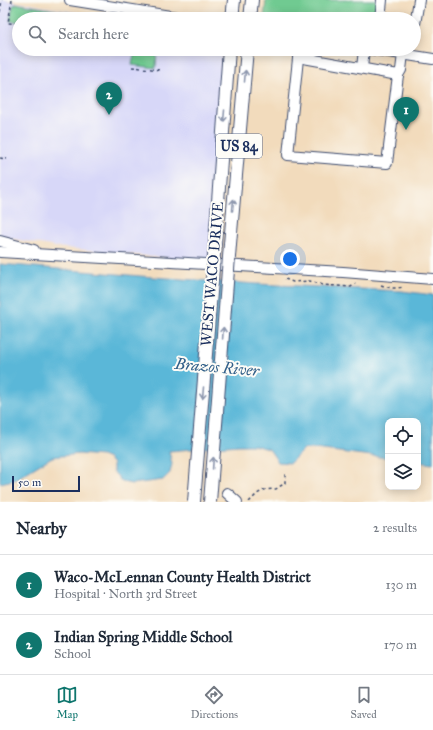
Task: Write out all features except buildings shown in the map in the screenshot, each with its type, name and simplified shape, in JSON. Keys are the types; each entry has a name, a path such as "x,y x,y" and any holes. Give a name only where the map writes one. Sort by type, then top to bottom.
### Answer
{"main road":[{"path":"233,12 234,0"},
{"path":"251,12 252,0"},
{"name":"WEST WACO DRIVE","path":"194,502 228,56"},
{"name":"WEST WACO DRIVE","path":"210,502 246,56"}],"street":[{"path":"70,0 95,2 150,12"},
{"path":"381,12 382,0"},
{"path":"417,12 419,0"},
{"path":"299,56 288,155 387,163 398,75 407,56"},
{"path":"312,56 398,75"},
{"path":"362,68 363,56"},
{"path":"420,56 433,59"},
{"path":"0,241 55,256"},
{"path":"0,252 433,279"},
{"path":"227,493 237,502"}],"path":[{"path":"0,12 2,0"},
{"path":"12,0 8,22 12,23"},
{"path":"132,67 161,70"},
{"path":"0,158 7,159"},
{"path":"249,502 260,492 264,490 276,489 285,483 285,473"}],"shaded area":[{"path":"0,0 74,12 12,12 12,56 222,56 209,262 56,247 0,235"}],"green space":[{"path":"266,0 379,0 376,12 265,12"},
{"path":"16,3 67,12 12,12 12,21 10,21 13,5 16,5"},
{"path":"134,56 157,56 156,68 132,65"}],"water":[{"name":"Brazos River","path":"0,264 152,277 402,291 433,295 433,464 421,462 421,418 385,418 385,458 304,449 290,463 278,462 269,449 253,445 169,451 172,464 170,473 163,480 132,484 122,482 113,471 113,464 109,459 102,456 79,454 52,457 14,480 0,483"}],"place":[{"name":"Indian Spring Middle School","path":"109,115"},
{"name":"Waco-McLennan County Health District","path":"406,130"}]}
